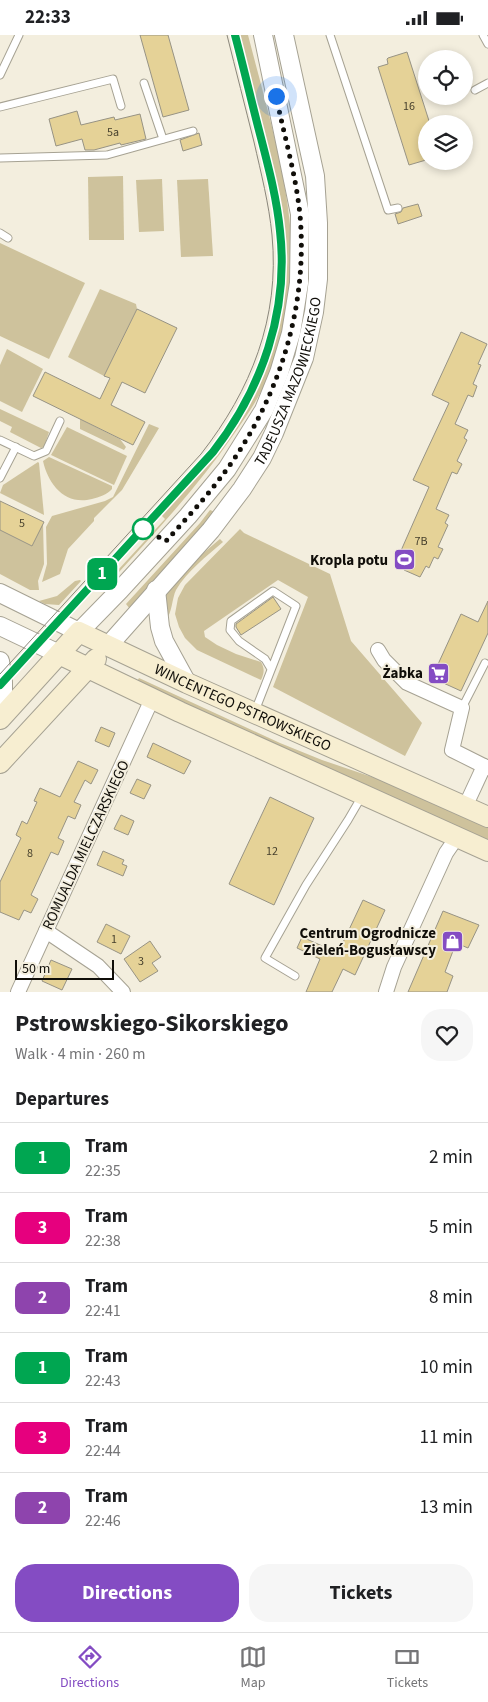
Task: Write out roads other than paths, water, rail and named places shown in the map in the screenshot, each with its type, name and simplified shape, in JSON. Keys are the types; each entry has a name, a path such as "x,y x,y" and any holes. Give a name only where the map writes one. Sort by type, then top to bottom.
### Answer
{"main road":[{"name":"WINCENTEGO PSTROWSKIEGO","path":"79,632 187,683 488,817"},
{"path":"1,718 79,632"},
{"name":"TADEUSZA MAZOWIECKIEGO","path":"0,763 108,647"},
{"name":"WINCENTEGO PSTROWSKIEGO","path":"59,654 152,699 488,851"}],"street":[{"name":"TADEUSZA MAZOWIECKIEGO","path":"79,632 182,523 227,469 264,409 279,373 291,333 299,283 300,215 263,35"},
{"name":"TADEUSZA MAZOWIECKIEGO","path":"108,647 211,530 242,489 262,458 274,433 304,358 314,312 318,279 318,223 313,168 284,35"},
{"path":"156,591 160,627 164,641 187,683"},
{"name":"WINCENTEGO PSTROWSKIEGO","path":"0,593 79,632"},
{"path":"0,626 59,654"},
{"path":"378,650 384,660 407,683 462,708 452,750 486,767 465,807"},
{"path":"0,661 3,681 1,718"},
{"name":"ROMUALDA MIELCZARSKIEGO","path":"18,992 152,699"},
{"path":"386,992 394,967 446,853 457,837"},
{"path":"46,931 98,966 123,992"}],"lane":[{"path":"0,75 19,35"},
{"path":"330,35 340,70 388,210 398,208"},
{"path":"483,35 488,44"},
{"path":"0,107 114,79 121,106"},
{"path":"144,83 163,139"},
{"path":"475,90 488,83"},
{"path":"0,158 106,155 193,131"},
{"path":"0,233 8,238"},
{"path":"0,440 34,456 46,451 60,421"},
{"path":"0,478 16,447"},
{"path":"254,713 296,606 273,591 231,621 230,630 238,641 265,659 271,669"},
{"path":"462,708 485,663"},
{"path":"295,976 265,958 306,885 362,795"}],"tram line":[{"path":"0,674 201,454 219,430 234,404 248,378 258,352 266,324 271,295 273,266 272,235 262,177 227,35"},
{"path":"0,685 213,452 230,428 258,376 268,348 280,291 280,231 270,173 235,35"},
{"name":"1","path":"0,685 213,452 243,408 264,361 272,335 279,300 282,249 278,209 272,179 235,35"}],"place":[{"name":"Kropla potu","path":"404,560"},
{"name":"Żabka","path":"439,673"},
{"name":"Centrum Ogrodnicze Zieleń-Bogusławscy","path":"452,942"}]}
